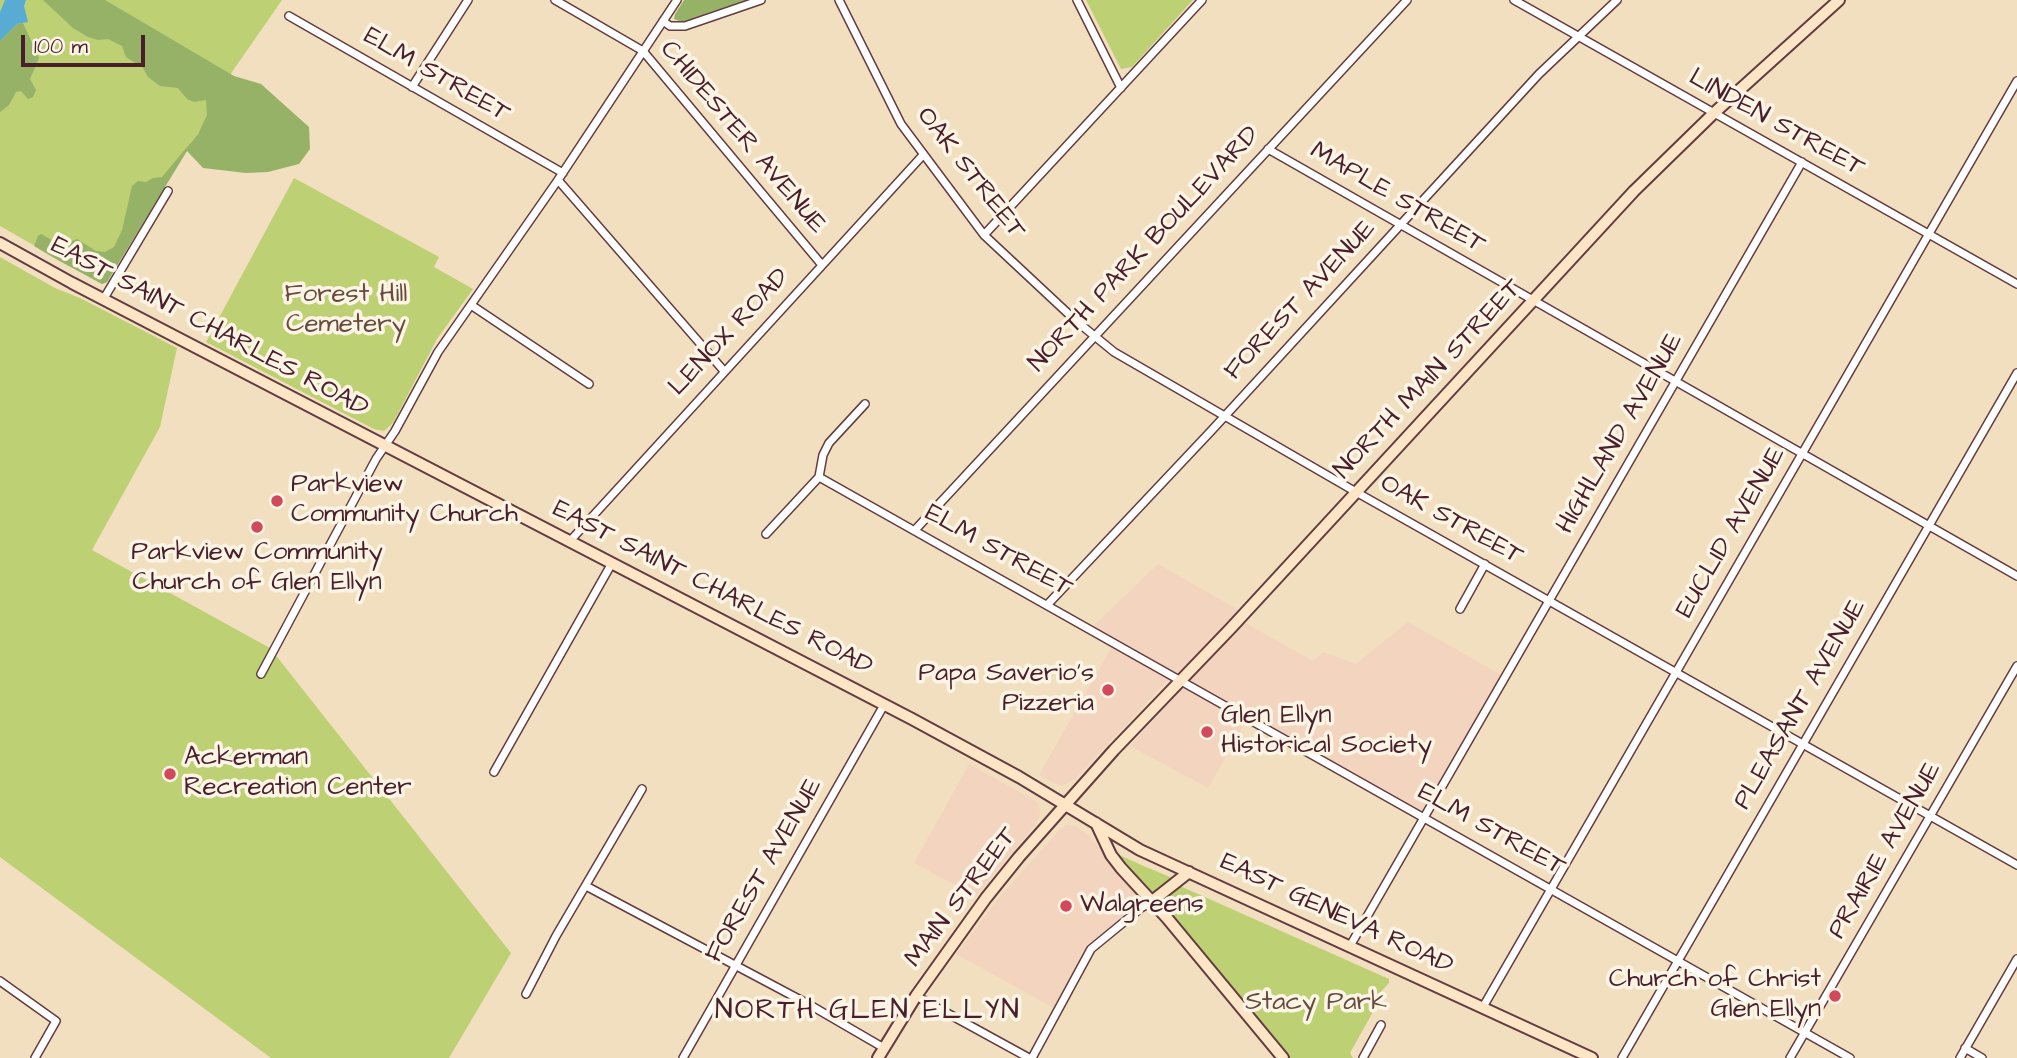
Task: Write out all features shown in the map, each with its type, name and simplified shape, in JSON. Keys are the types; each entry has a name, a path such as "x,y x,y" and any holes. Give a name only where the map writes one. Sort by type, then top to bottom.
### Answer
{"main road":[{"name":"NORTH MAIN STREET","path":"1066,805 1634,191 1714,113 1839,0"},
{"name":"EAST SAINT CHARLES ROAD","path":"0,243 103,300 884,705 1066,805"},
{"name":"EAST GENEVA ROAD","path":"1066,805 1140,850 1592,1058"},
{"name":"MAIN STREET","path":"881,1053 916,996 986,898 1066,805"},
{"path":"1096,824 1111,855 1283,1058"},
{"path":"1151,902 1189,872"}],"street":[{"path":"412,87 468,0"},
{"name":"CHIDESTER AVENUE","path":"555,0 643,51 821,265"},
{"path":"261,674 292,612 438,352 677,0"},
{"path":"663,21 670,26 685,26 761,0"},
{"name":"OAK STREET","path":"839,0 901,124 984,235 1114,352 1356,492 2017,865"},
{"path":"1077,0 1121,88"},
{"path":"984,235 1202,0"},
{"name":"NORTH PARK BOULEVARD","path":"915,530 1407,0"},
{"name":"LINDEN STREET","path":"1514,0 2017,284"},
{"name":"FOREST AVENUE","path":"1048,604 1539,74 1617,0"},
{"name":"ELM STREET","path":"289,16 560,176 724,371"},
{"name":"EUCLID AVENUE","path":"1483,1007 2017,80"},
{"name":"MAPLE STREET","path":"1268,149 2017,576"},
{"name":"LENOX ROAD","path":"570,541 923,155"},
{"name":"HIGHLAND AVENUE","path":"1350,946 1802,163"},
{"path":"103,300 168,191"},
{"path":"471,305 589,384"},
{"name":"PLEASANT AVENUE","path":"1622,1058 2017,373"},
{"path":"766,534 819,477 823,455 829,443 865,404"},
{"name":"ELM STREET","path":"819,477 1850,1058"},
{"path":"494,772 612,563"},
{"path":"1460,610 1485,564"},
{"name":"PRAIRIE AVENUE","path":"1790,1058 2017,666"},
{"name":"FOREST AVENUE","path":"683,1058 884,705"},
{"path":"526,994 556,936 642,789"},
{"path":"586,886 735,965 881,1053"},
{"path":"916,996 1031,1058 1091,949 1151,902"},
{"path":"1959,1058 2017,959"},
{"path":"0,981 56,1021 35,1058"},
{"path":"1363,1058 1381,1025"},
{"path":"1965,1048 1982,1058"}],"shaded area":[{"path":"1158,564 1242,612 1165,683 1076,778 1062,786 1056,784 1039,775 1114,643 1090,629"},
{"path":"1242,621 1313,661 1323,652 1356,664 1408,622 1503,676 1423,813 1188,680"},
{"path":"1186,684 1247,720 1208,788 1130,746"},
{"path":"969,764 1034,800 1039,805 1040,815 1035,825 976,896 914,863"},
{"path":"1067,825 1076,826 1088,835 1148,903 1092,947 1056,1009 956,954 999,898 1060,829"}],"green space":[{"path":"0,0 282,0 232,72 198,134 107,282 102,284 0,226"},
{"path":"43,0 105,0 234,76 261,84 309,127 310,149 299,164 268,172 246,173 203,168 187,151 107,282 102,284 54,258 34,246 41,234 64,244 77,239 96,251 105,252 114,247 122,230 132,186 138,181 146,182 162,177 198,134 207,115 206,100 194,102 187,99 178,88 160,86 148,77 143,68 126,57 122,46 108,39 88,37 73,28"},
{"path":"684,0 747,0 682,22 674,19"},
{"path":"1086,0 1193,0 1132,67 1121,69"},
{"path":"23,23 39,58 30,79 36,90 33,97 28,99 21,91 16,92 9,105 0,112 0,41 17,24"},
{"name":"Forest Hill Cemetery","path":"294,178 439,257 434,267 473,289 437,339 393,423 384,431 374,429 206,342"},
{"path":"0,257 55,288 177,348 160,427 92,550 270,648 511,953 449,1058 271,1058 0,857"},
{"path":"1117,854 1146,867 1175,879 1153,897"},
{"name":"Stacy Park","path":"1180,886 1389,979 1350,1053 1353,1058 1290,1058 1168,909 1172,893"}],"water":[{"path":"5,0 26,0 24,6 28,22 17,24 0,41 0,12"}],"place":[{"name":"Parkview Community Church","path":"277,501"},
{"name":"Parkview Community Church of Glen Ellyn","path":"257,527"},
{"name":"Papa Saverio's Pizzeria","path":"1108,690"},
{"name":"Glen Ellyn Historical Society","path":"1207,732"},
{"name":"Ackerman Recreation Center","path":"170,774"},
{"name":"Walgreens","path":"1066,906"},
{"name":"Church of Christ Glen Ellyn","path":"1835,996"}],"district":[{"name":"NORTH GLEN ELLYN","path":"868,1012"}]}
